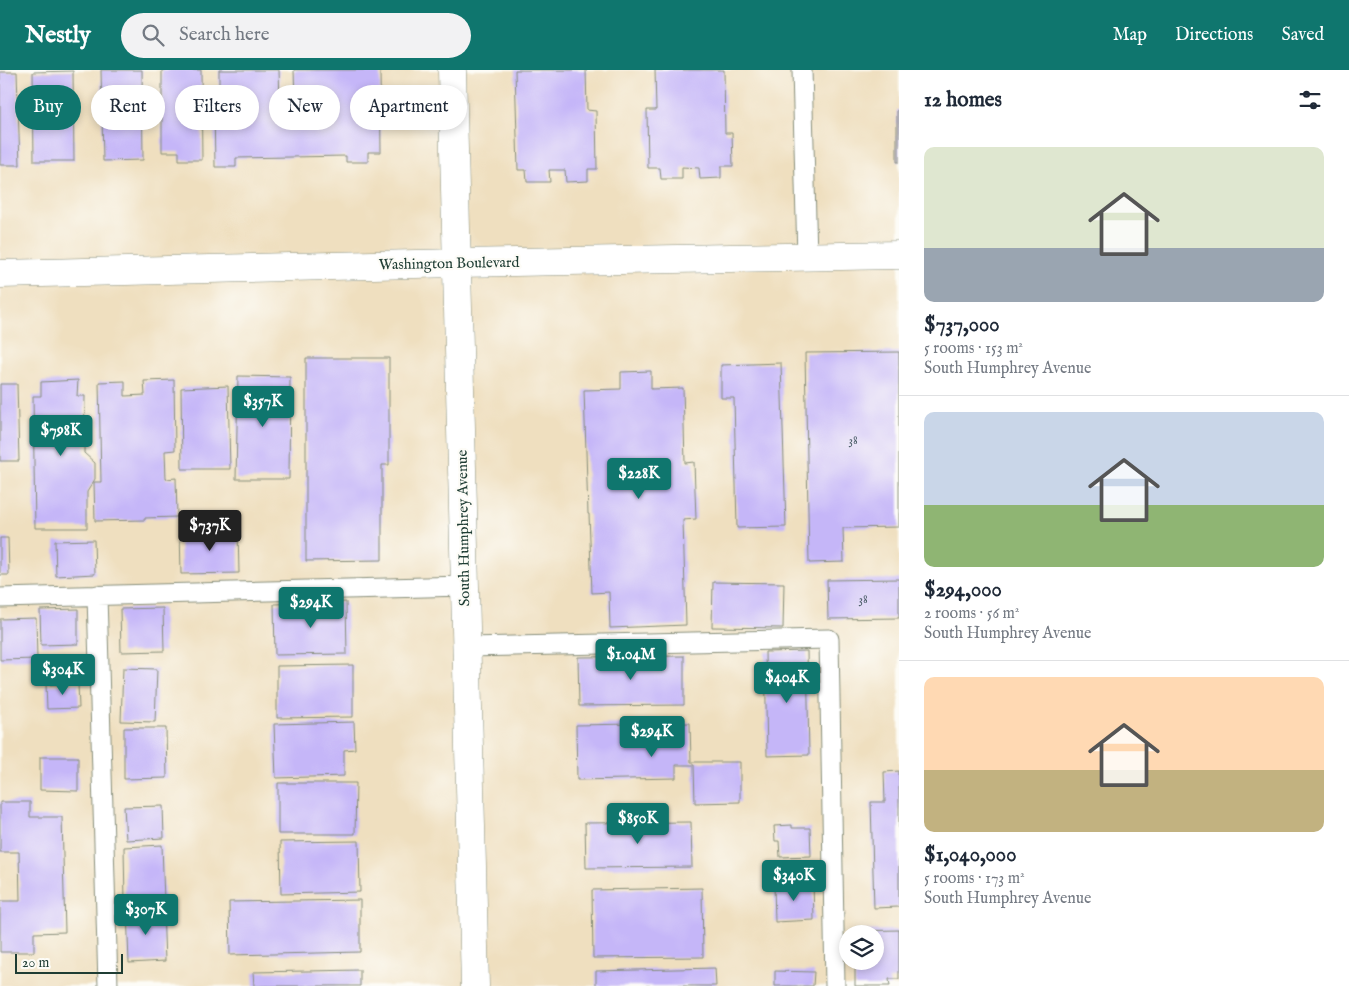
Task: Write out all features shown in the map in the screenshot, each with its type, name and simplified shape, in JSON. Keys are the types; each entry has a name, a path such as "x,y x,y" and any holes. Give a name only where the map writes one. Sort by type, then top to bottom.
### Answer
{"street":[{"name":"South Humphrey Avenue","path":"452,70 475,986"},
{"name":"Washington Boulevard","path":"0,274 899,255"}],"lane":[{"path":"802,70 807,257"},
{"path":"0,598 465,586"},
{"path":"97,595 108,986"},
{"path":"467,647 828,639 834,986"}],"building":[{"path":"101,70 142,70 142,85 101,85"},
{"path":"162,70 201,70 201,85 175,85 175,130 202,130 202,160 179,160 179,152 162,152 162,130 165,130 165,85 162,85"},
{"path":"219,70 279,70 279,85 269,85 269,130 340,130 340,85 294,85 294,70 380,70 380,85 350,85 350,130 381,130 381,152 368,152 368,162 346,162 346,156 236,158 236,167 215,167 214,130 259,130 259,85 219,85"},
{"path":"515,70 586,70 587,110 596,111 597,169 588,169 588,181 566,182 565,170 549,170 550,182 527,182 526,170 518,170"},
{"path":"655,70 724,70 725,133 732,133 733,166 721,166 721,178 700,179 699,168 682,167 682,179 661,179 660,168 648,168 647,110 656,110"},
{"path":"73,71 73,85 33,85 33,72"},
{"path":"0,72 17,72 17,85 15,85 15,130 19,130 20,165 0,165"},
{"path":"897,110 899,110 899,162 897,162"},
{"path":"34,130 74,130 74,161 34,161"},
{"path":"102,130 143,130 143,160 103,161"},
{"path":"899,352 899,527 843,528 844,562 809,563 805,353"},
{"path":"306,358 389,358 389,465 382,465 382,560 306,561"},
{"path":"781,363 786,527 737,528 734,398 721,398 721,365"},
{"path":"651,371 651,389 683,388 685,463 694,462 696,519 683,520 686,625 610,628 609,592 592,593 584,390 621,389 621,372"},
{"path":"238,376 290,377 289,479 236,479"},
{"path":"78,380 77,396 85,396 84,453 95,463 95,479 87,492 87,528 35,528 33,396 41,396 41,382"},
{"path":"174,380 175,450 165,451 166,479 176,478 177,517 95,521 94,482 101,482 99,382 125,381 125,396 145,395 144,381"},
{"path":"0,384 17,384 19,461 0,461"},
{"path":"228,386 230,469 182,469 181,388"},
{"path":"238,529 239,573 181,574 180,530"},
{"path":"0,538 8,538 9,575 0,575"},
{"path":"94,540 95,574 56,576 55,541"},
{"path":"899,579 899,618 828,619 827,580"},
{"path":"713,582 784,583 783,628 712,627"},
{"path":"346,602 347,654 275,655 274,604"},
{"path":"163,608 164,651 121,652 120,609"},
{"path":"78,609 78,644 41,645 40,610"},
{"path":"36,618 37,659 0,660 0,619"},
{"path":"807,651 809,755 767,756 765,652"},
{"path":"684,656 684,705 579,706 578,657"},
{"path":"353,665 353,717 277,718 277,666"},
{"path":"123,668 157,669 155,722 121,721"},
{"path":"78,684 79,708 47,709 46,685"},
{"path":"354,722 355,749 344,750 344,776 276,778 274,724"},
{"path":"690,723 691,762 740,762 740,802 695,803 694,765 676,765 676,778 577,780 576,725"},
{"path":"124,728 166,728 167,778 124,779"},
{"path":"40,757 78,757 78,791 40,790"},
{"path":"899,771 899,907 874,908 871,802 885,802 884,772"},
{"path":"278,783 356,783 355,834 278,834"},
{"path":"0,802 30,802 30,817 62,817 65,932 34,933 34,952 0,952 0,901 20,901 19,852 0,852"},
{"path":"163,806 164,838 126,840 124,807"},
{"path":"691,822 692,867 586,868 585,823"},
{"path":"792,825 792,828 810,828 811,856 780,857 779,841 775,841 774,826"},
{"path":"359,841 360,892 281,894 280,842"},
{"path":"162,845 164,901 125,902 124,847"},
{"path":"813,882 814,920 775,922 774,884"},
{"path":"702,888 703,957 593,958 592,890"},
{"path":"360,900 360,952 230,955 229,902"},
{"path":"163,909 165,961 129,963 127,910"},
{"path":"884,930 899,930 899,979 889,979 890,986 855,986 855,970 884,970"},
{"path":"715,968 716,986 596,986 596,971"},
{"path":"360,970 360,986 254,986 253,972"},
{"path":"775,971 814,972 813,986 775,986"}]}
